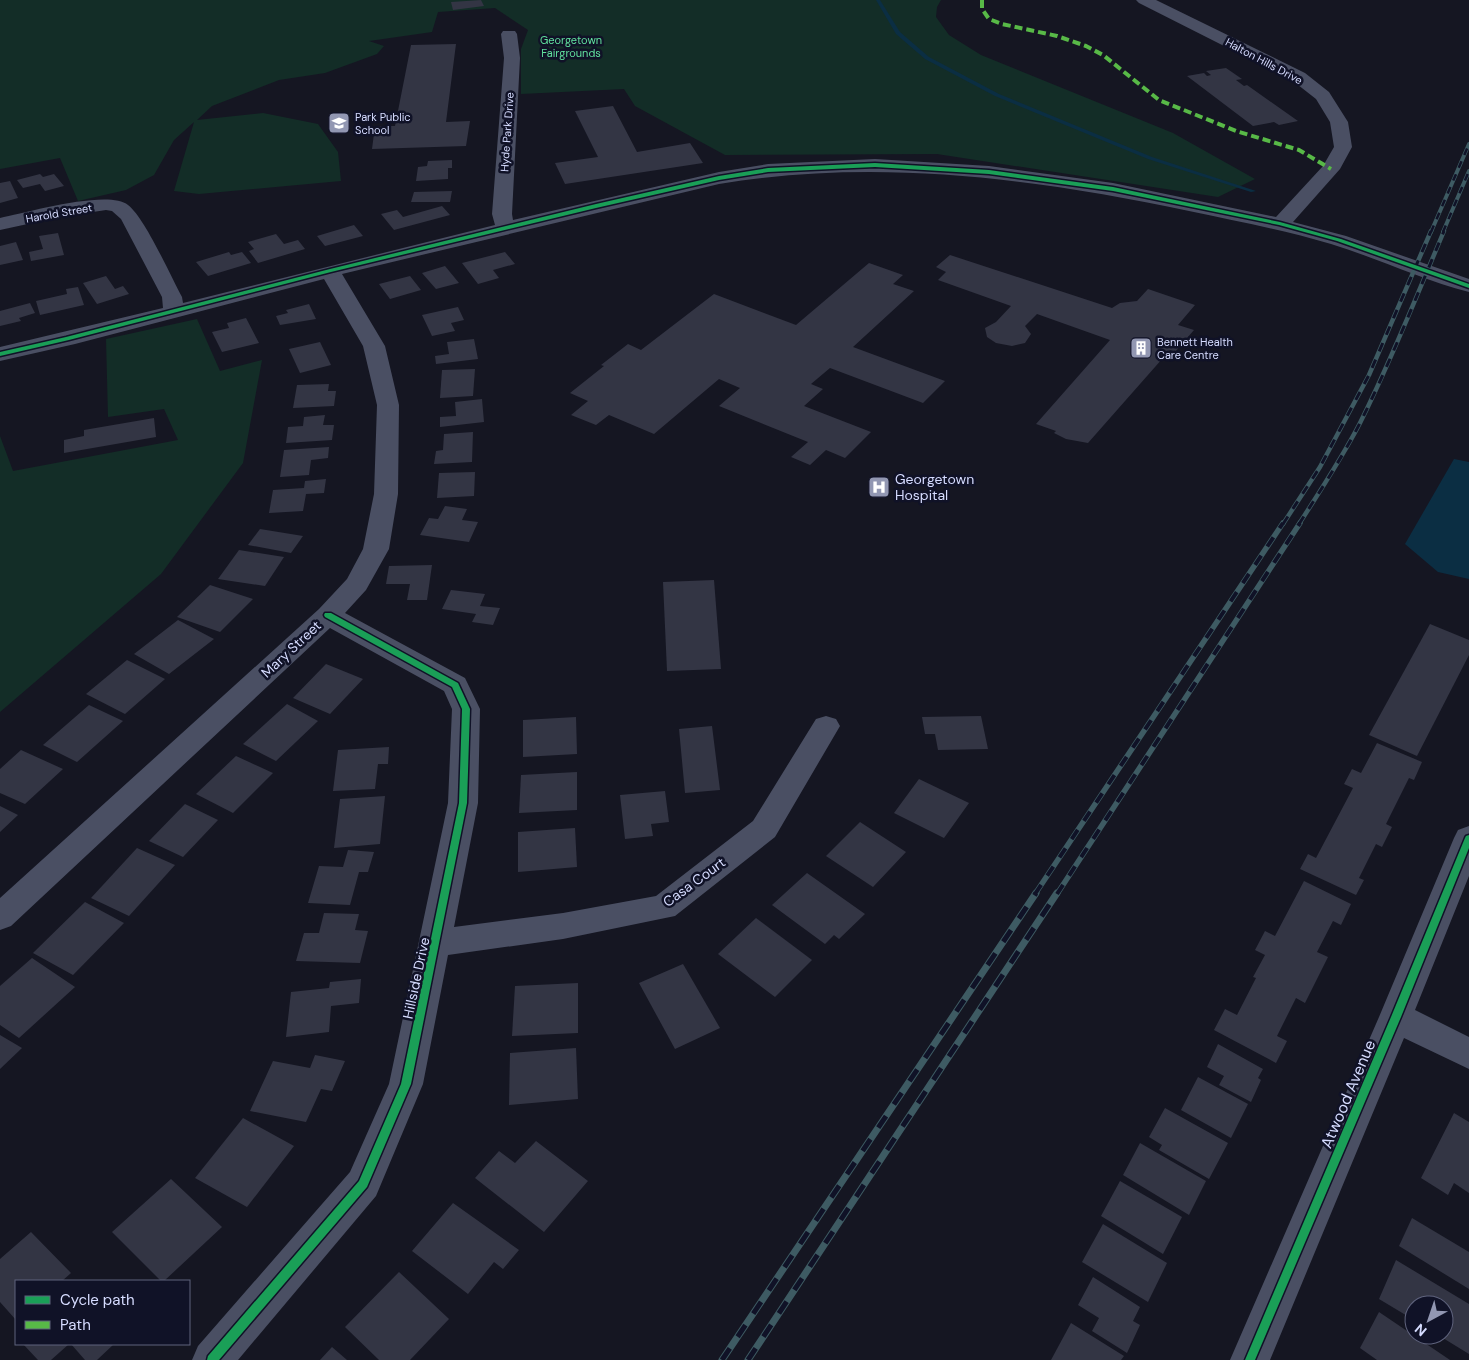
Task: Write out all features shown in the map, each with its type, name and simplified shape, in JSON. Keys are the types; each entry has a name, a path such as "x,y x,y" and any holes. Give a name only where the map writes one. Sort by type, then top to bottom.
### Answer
{"street":[{"name":"Halton Hills Drive","path":"1144,0 1299,77 1323,96 1339,122 1344,147 1331,170 1280,224"},
{"name":"Hyde Park Drive","path":"506,229 502,214 512,58 509,34"},
{"path":"0,354 67,339 330,271 719,178 768,170 875,165 989,172 1113,189 1280,224 1339,240 1469,286"},
{"name":"Harold Street","path":"0,224 60,211 106,204 119,207 129,216 172,297 174,311"},
{"name":"Mary Street","path":"0,918 328,615 357,584 376,549 386,494 388,406 374,346 330,271"},
{"name":"Hillside Drive","path":"212,1360 364,1184 406,1084 463,803 466,709 455,685 328,615"},
{"name":"Casa Court","path":"436,943 563,926 664,907 764,829 826,726"},
{"name":"Atwood Avenue","path":"1250,1360 1396,1018 1469,838"},
{"path":"1396,1018 1469,1054"}],"green space":[{"name":"Georgetown Fairgrounds","path":"0,0 941,0 937,7 936,17 949,35 981,55 1173,133 1255,179 1218,197 937,154 725,155 635,106 624,89 521,94 521,49 528,30 495,8 438,12 432,32 369,41 384,46 377,54 325,73 279,80 212,106 197,120 263,113 318,124 338,152 341,181 199,194 174,191 194,122 174,140 154,175 126,190 78,201 60,158 0,169"},
{"path":"197,319 220,371 262,360 243,463 161,574 0,712 0,436 13,471 178,440 164,409 108,417 106,339"}],"water":[{"path":"1454,459 1469,462 1469,579 1438,572 1405,544"}],"building":[{"path":"481,0 484,6 453,10 451,2"},
{"path":"456,44 446,122 470,121 466,146 372,149 375,126 395,126 411,45"},
{"path":"1226,68 1242,79 1236,80 1244,86 1247,85 1298,121 1279,125 1274,122 1253,126 1187,76 1204,73 1207,76 1211,75 1206,71"},
{"path":"613,106 637,152 690,143 703,163 565,184 555,163 598,157 575,111"},
{"path":"452,160 452,168 448,168 448,179 416,181 418,167 427,166 428,161"},
{"path":"40,174 43,177 54,174 64,186 45,191 40,184 23,188 17,180"},
{"path":"10,181 18,198 0,203 0,183"},
{"path":"452,191 450,202 411,202 414,192"},
{"path":"442,206 450,215 394,230 381,214 397,210 403,217"},
{"path":"354,225 363,236 325,246 317,236"},
{"path":"58,233 64,255 31,261 29,252 43,249 39,236"},
{"path":"276,234 284,244 298,240 305,249 258,263 249,251 254,249 248,242"},
{"path":"16,242 23,260 0,265 0,246"},
{"path":"229,252 231,255 242,252 251,263 208,276 196,262"},
{"path":"505,252 515,264 493,270 499,278 478,284 462,263"},
{"name":"Bennett Health Care Centre","path":"950,255 1112,308 1120,303 1137,301 1148,289 1195,305 1178,325 1194,330 1175,352 1170,350 1088,443 1066,439 1054,433 1056,431 1036,424 1110,340 1037,314 1025,326 1031,334 1025,343 1012,346 996,343 987,337 985,328 996,322 1011,306 938,280 946,272 936,267"},
{"path":"869,263 903,275 893,284 914,291 853,347 945,381 923,403 830,368 811,384 823,389 804,406 871,432 845,458 826,450 810,465 791,457 808,442 719,406 740,388 719,379 654,434 609,415 596,425 571,415 588,401 570,393 604,366 601,365 628,344 641,350 714,294 796,325"},
{"path":"445,266 459,283 436,289 422,273"},
{"path":"106,276 115,289 123,286 129,294 97,304 83,283"},
{"path":"410,276 421,290 390,299 379,284"},
{"path":"78,287 84,305 40,315 36,301 67,294 66,289"},
{"path":"30,303 35,313 19,318 21,321 0,326 0,311"},
{"path":"309,304 316,319 280,325 276,316 288,313 286,310"},
{"path":"458,307 464,320 451,323 455,331 432,336 422,315"},
{"path":"246,318 259,343 222,352 212,332 229,328 227,323"},
{"path":"474,339 478,359 436,364 435,356 449,354 447,342"},
{"path":"320,342 331,365 300,373 289,349"},
{"path":"475,369 473,396 440,398 442,370"},
{"path":"329,384 328,391 336,391 334,406 293,408 297,385"},
{"path":"482,399 484,422 440,427 440,417 456,416 455,402"},
{"path":"325,415 323,425 334,425 332,440 286,443 288,427 303,426 304,417"},
{"path":"154,418 156,437 64,453 64,440 84,436 84,430"},
{"path":"473,432 472,462 434,464 436,451 443,450 444,434"},
{"path":"329,447 328,458 311,460 309,475 280,477 284,450"},
{"path":"475,472 474,496 437,498 439,473"},
{"path":"326,479 324,493 306,494 303,511 269,513 273,490 304,488 305,481"},
{"path":"445,506 467,509 462,520 478,522 469,542 420,535 429,518 438,519"},
{"path":"260,529 303,536 291,553 248,545"},
{"path":"239,550 284,557 265,586 218,579"},
{"path":"432,565 427,600 407,600 410,584 386,584 389,566"},
{"path":"714,580 721,669 667,671 663,582"},
{"path":"210,585 253,599 220,632 177,617"},
{"path":"451,590 485,594 480,606 500,608 493,625 472,622 476,614 442,609"},
{"path":"178,620 214,639 169,674 134,654"},
{"path":"1430,624 1469,640 1469,655 1417,756 1369,735"},
{"path":"127,660 165,679 125,714 86,694"},
{"path":"326,664 363,679 330,714 293,698"},
{"path":"287,704 318,721 276,761 243,744"},
{"path":"89,705 123,721 77,762 43,745"},
{"path":"981,716 988,749 938,750 935,734 925,734 922,717"},
{"path":"576,717 577,754 523,757 523,720"},
{"path":"712,726 720,790 685,793 679,729"},
{"path":"1377,743 1422,762 1414,780 1409,778 1386,824 1392,827 1382,847 1376,844 1359,878 1364,880 1356,895 1300,869 1308,854 1316,858 1353,788 1344,784 1352,769 1361,773"},
{"path":"389,747 388,764 378,764 375,789 333,791 338,750"},
{"path":"21,750 63,769 25,804 0,793 0,769"},
{"path":"236,756 273,773 233,813 196,794"},
{"path":"577,772 577,810 519,813 521,775"},
{"path":"919,779 969,803 944,838 894,813"},
{"path":"665,791 669,822 651,824 653,836 625,839 620,795"},
{"path":"385,796 380,844 334,848 340,799"},
{"path":"185,804 218,820 183,857 149,841"},
{"path":"0,806 18,815 0,832"},
{"path":"860,822 906,852 873,887 826,856"},
{"path":"575,828 577,867 518,872 518,832"},
{"path":"137,848 175,865 129,916 91,898"},
{"path":"348,850 374,852 368,872 359,872 350,905 308,903 319,866 343,867"},
{"path":"807,873 865,914 839,939 834,935 825,944 772,905"},
{"path":"1304,881 1351,904 1341,925 1333,921 1317,952 1328,957 1305,1003 1296,998 1277,1036 1287,1041 1276,1063 1214,1030 1225,1009 1237,1015 1256,978 1253,977 1265,955 1255,950 1265,931 1275,936"},
{"path":"85,902 124,923 73,975 33,953"},
{"path":"324,913 359,914 355,930 368,931 360,963 296,961 304,933 319,933"},
{"path":"756,918 812,960 775,997 718,954"},
{"path":"32,958 75,987 19,1038 0,1025 0,986"},
{"path":"683,964 720,1028 675,1049 639,983"},
{"path":"361,979 359,1003 331,1006 329,1032 286,1037 291,992 329,988 330,982"},
{"path":"578,983 578,1033 512,1036 515,986"},
{"path":"0,1035 22,1048 0,1069"},
{"path":"1218,1044 1263,1069 1258,1078 1261,1080 1251,1102 1219,1085 1224,1076 1207,1067"},
{"path":"576,1048 578,1099 509,1105 510,1053"},
{"path":"315,1055 345,1061 332,1091 321,1089 306,1122 250,1111 273,1061 310,1068"},
{"path":"1198,1077 1248,1104 1231,1138 1181,1110"},
{"path":"1165,1108 1228,1143 1209,1179 1159,1150 1162,1145 1149,1137"},
{"path":"1454,1113 1469,1122 1469,1193 1454,1183 1448,1195 1421,1178"},
{"path":"243,1118 294,1146 247,1207 195,1178"},
{"path":"536,1141 588,1181 544,1232 475,1178 499,1151 515,1163"},
{"path":"1140,1143 1206,1181 1189,1215 1123,1175"},
{"path":"171,1179 222,1227 165,1280 160,1280 112,1232"},
{"path":"1120,1181 1182,1217 1163,1254 1101,1216"},
{"path":"453,1203 519,1250 503,1269 494,1262 468,1294 412,1251"},
{"path":"1412,1218 1469,1252 1469,1289 1399,1246"},
{"path":"1103,1224 1167,1263 1148,1302 1082,1262"},
{"path":"31,1232 71,1273 63,1280 15,1280 15,1319 0,1302 0,1259"},
{"path":"1396,1260 1469,1304 1469,1354 1454,1345 1454,1295 1404,1295 1404,1314 1379,1299"},
{"path":"399,1272 449,1319 410,1360 379,1360 345,1327"},
{"path":"1093,1277 1140,1307 1133,1321 1140,1325 1127,1353 1092,1331 1099,1318 1078,1305"},
{"path":"1379,1312 1404,1329 1404,1345 1428,1345 1450,1360 1377,1360 1360,1348"},
{"path":"1071,1323 1124,1356 1121,1360 1051,1360"},
{"path":"24,1345 68,1345 51,1360 38,1360"},
{"path":"72,1345 113,1345 97,1360 85,1360"},
{"path":"332,1347 347,1360 320,1360"}],"waterway":[{"path":"878,0 898,33 927,58 997,95 1150,158 1253,191"}],"railway":[{"path":"1431,232 1469,144"},
{"path":"1443,232 1469,171"},
{"path":"1283,524 1320,467 1369,375 1431,231"},
{"path":"1299,524 1360,423 1393,352 1444,231"},
{"path":"1035,894 1283,523"},
{"path":"1057,894 1300,523"},
{"path":"722,1360 1036,893"},
{"path":"748,1360 1057,893"}],"marked path":[{"path":"982,0 982,9 989,19 1002,24 1057,36 1086,46 1103,55 1159,100 1236,131 1299,150 1331,169"}],"cycle path":[{"path":"0,354 67,339 330,271 719,178 768,170 875,165 989,172 1113,189 1280,224 1339,240 1469,286"},
{"path":"212,1360 363,1184 406,1084 463,803 466,709 455,685 328,615"},
{"path":"1250,1360 1396,1017 1469,838"}],"place":[{"name":"Park Public School","path":"339,123"},
{"name":"Bennett Health Care Centre","path":"1141,348"},
{"name":"Georgetown Hospital","path":"879,487"}]}
